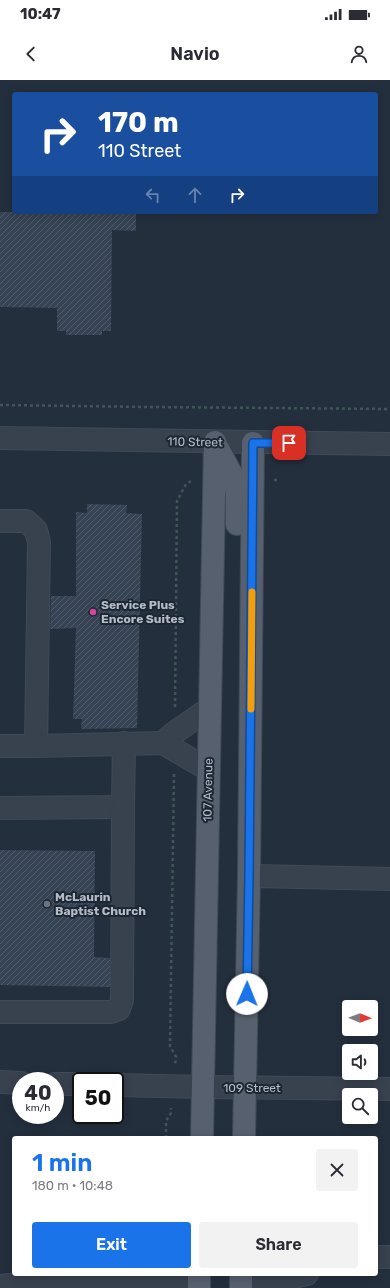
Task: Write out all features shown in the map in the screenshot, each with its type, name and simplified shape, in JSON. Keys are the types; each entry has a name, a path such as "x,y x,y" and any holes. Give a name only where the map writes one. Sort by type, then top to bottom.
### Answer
{"main road":[{"name":"107 Avenue","path":"202,1136 215,442"},
{"path":"215,442 234,479 237,494 236,678 238,734 250,796"},
{"path":"244,1136 249,876 253,443"}],"street":[{"name":"110 Street","path":"0,438 390,444"},
{"path":"0,521 26,521 36,530 39,542 36,746"},
{"path":"163,743 174,733 210,708"},
{"path":"0,1012 111,1012 119,1009 122,1000 124,743"},
{"path":"0,746 163,743 209,770"},
{"path":"0,808 123,807"},
{"path":"249,876 390,878"},
{"path":"0,1082 12,1083"},
{"name":"109 Street","path":"124,1085 390,1089"},
{"path":"378,1257 390,1257"},
{"path":"241,1281 305,1279"},
{"path":"0,1286 37,1282 199,1282"}],"path":[{"path":"0,405 390,409"}],"building":[{"path":"0,212 12,212 12,214 136,214 136,231 112,230 111,331 102,331 102,335 66,335 66,331 57,331 57,308 0,307"},
{"name":"Service Plus Encore Suites","path":"87,504 127,505 126,513 142,514 137,728 81,729 82,719 73,719 76,628 50,629 51,596 76,596 76,512 87,513"},
{"name":"McLaurin Baptist Church","path":"0,850 95,851 94,957 110,958 110,987 0,985"}],"slow traffic":[{"path":"251,709 252,592"}],"place":[{"name":"Service Plus Encore Suites","path":"93,612"},
{"name":"McLaurin Baptist Church","path":"47,904"}],"route":[{"path":"247,994 253,443 289,443"}]}
